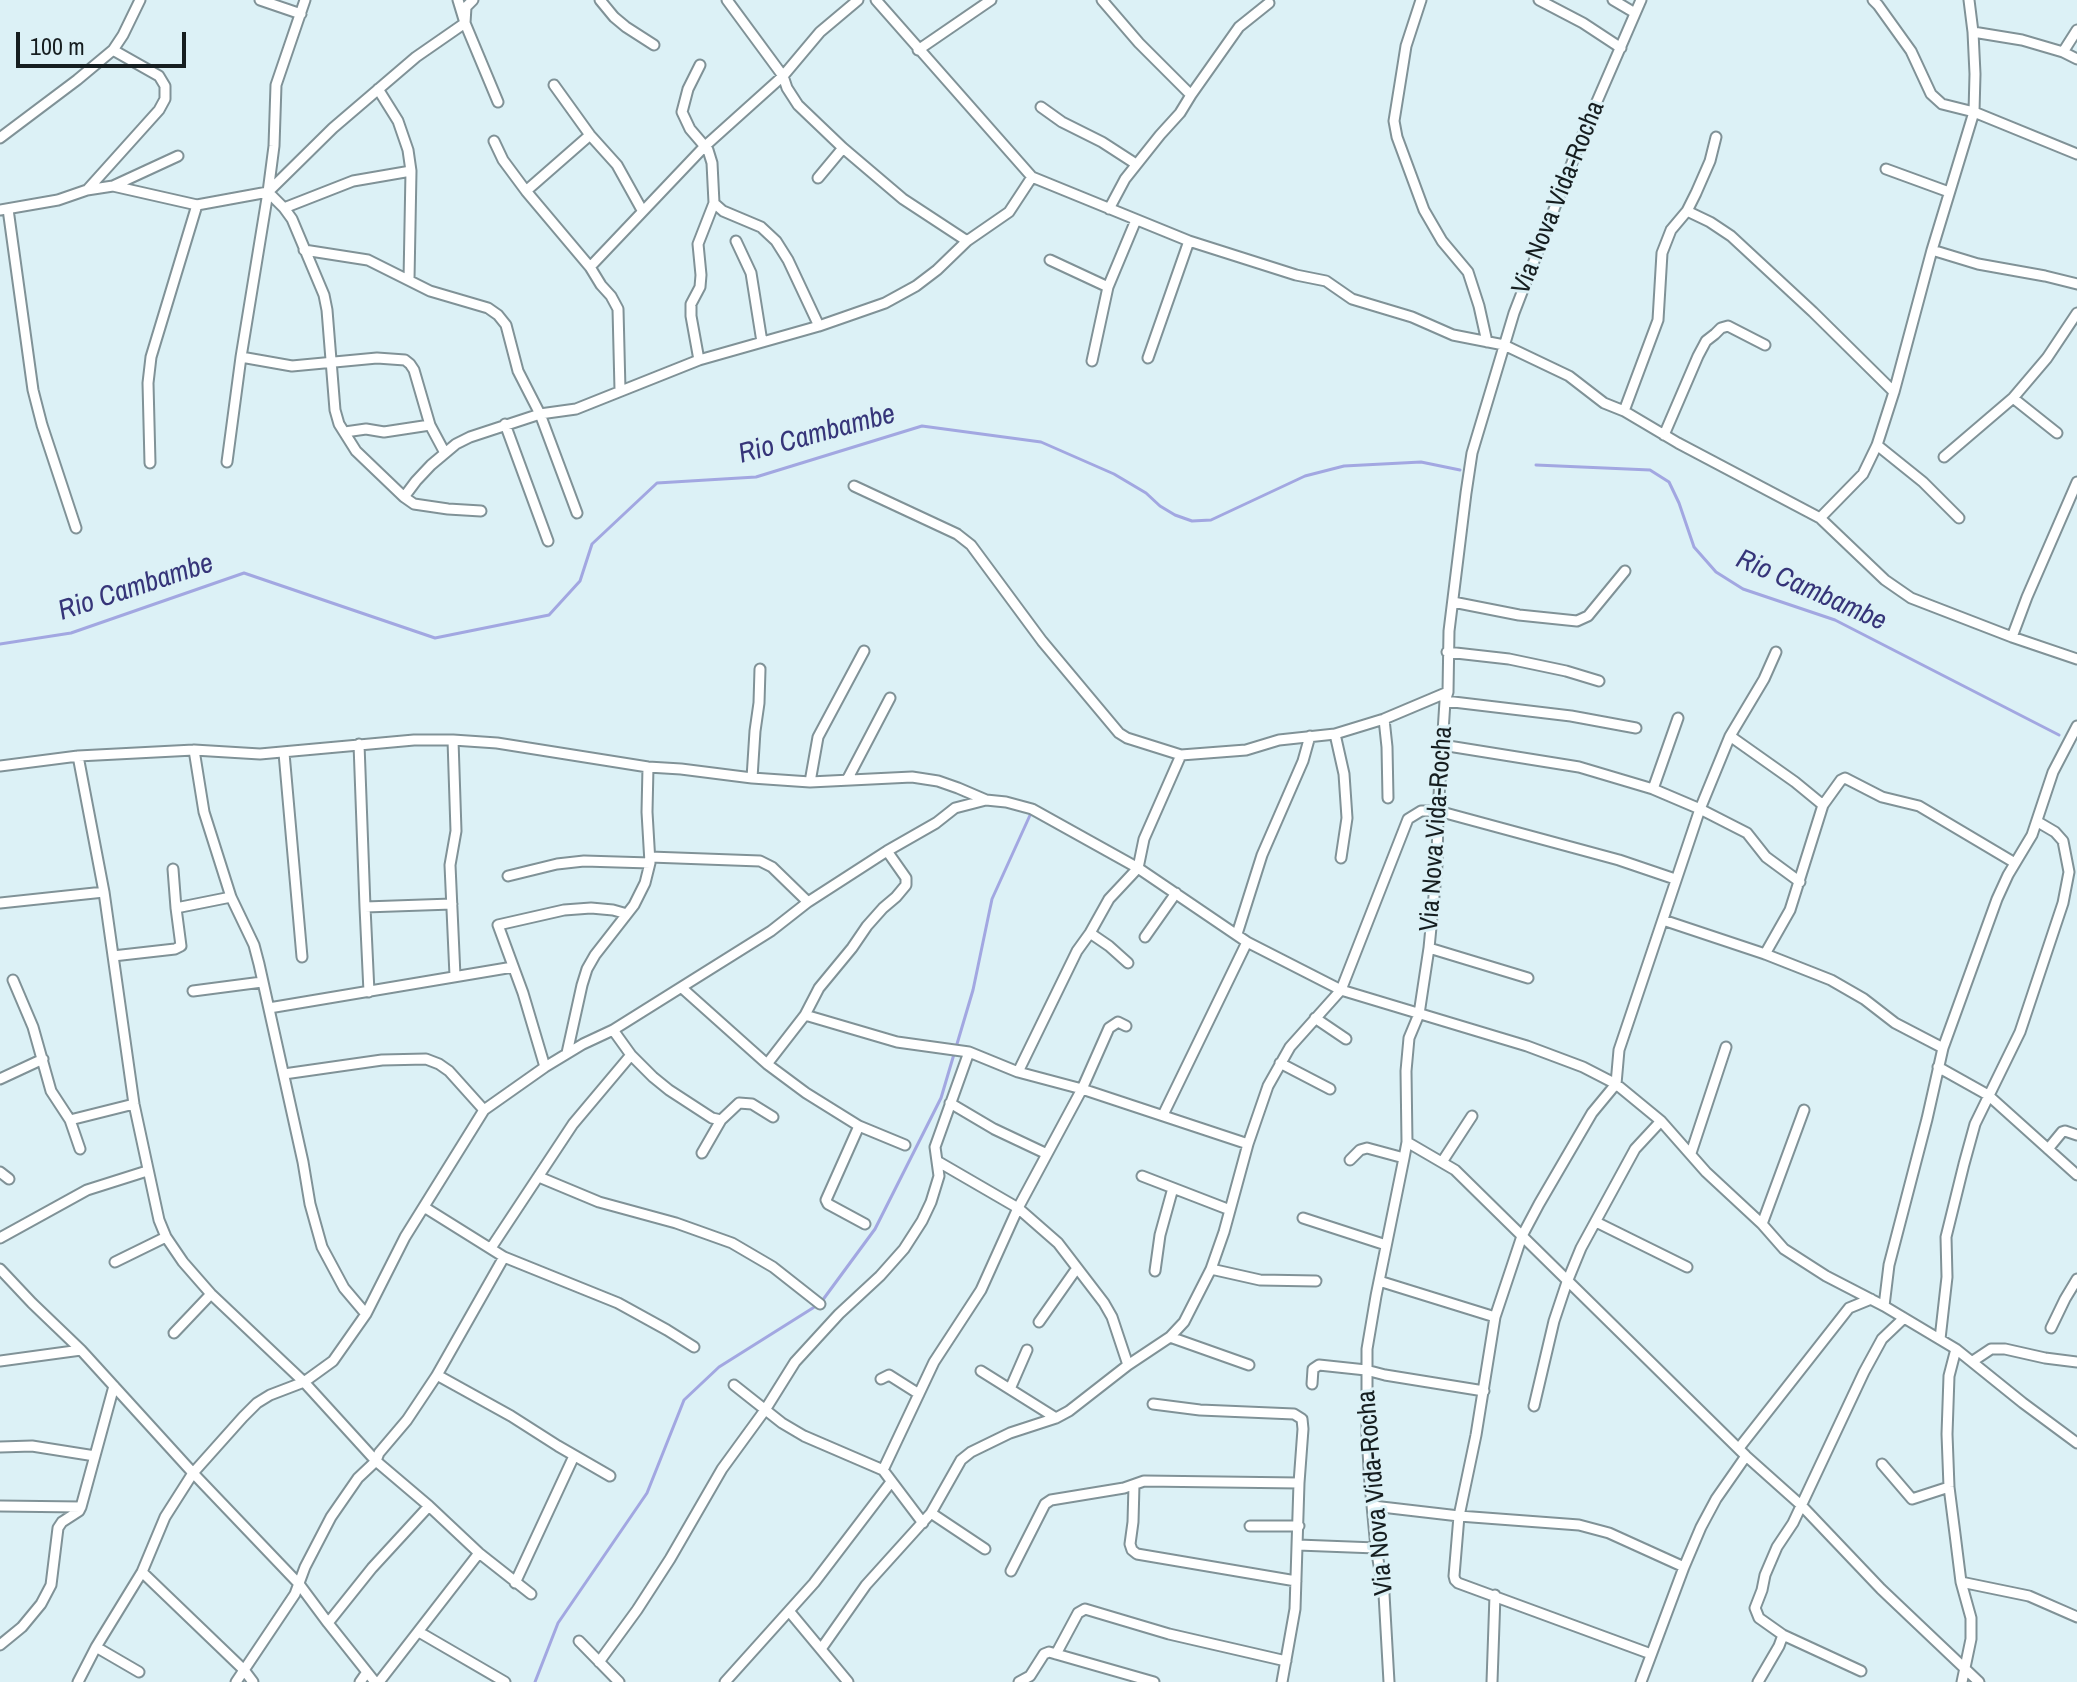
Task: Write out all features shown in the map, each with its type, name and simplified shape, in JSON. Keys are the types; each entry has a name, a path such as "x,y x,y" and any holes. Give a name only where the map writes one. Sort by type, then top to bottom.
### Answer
{"street":[{"path":"0,138 113,50 140,0"},
{"path":"260,0 301,14"},
{"path":"227,462 274,146 276,85 305,0"},
{"path":"458,0 498,102"},
{"path":"465,23 466,7 473,0"},
{"path":"600,0 626,27 654,45"},
{"path":"727,0 783,76 798,105 903,199 967,241"},
{"path":"590,267 704,147 783,76 820,32 858,0"},
{"path":"876,0 1032,177 1189,241 1296,275 1326,281 1352,299 1412,317 1453,335 1504,345 1569,376 1604,403 1820,518 1862,560 1911,598 2077,659"},
{"path":"918,50 991,0"},
{"path":"1102,0 1191,95"},
{"path":"1421,0 1406,46 1394,121 1397,137 1424,210 1442,241 1468,272 1487,342"},
{"path":"1539,0 1621,48"},
{"path":"1613,0 1635,13"},
{"name":"Via Nova Vida-Rocha","path":"1389,1682 1384,1594 1376,1548 1367,1435 1366,1370 1369,1333 1407,1142 1409,1038 1419,1014 1429,948 1437,865 1447,652 1466,493 1472,453 1514,313 1585,129 1641,0"},
{"path":"1873,0 1911,51 1931,94 1942,104 1974,112 2077,154"},
{"path":"1820,518 1863,474 1877,445 1894,392 1932,250 1974,112 1975,74 1969,0"},
{"path":"1109,209 1125,179 1180,113 1239,27 1269,3"},
{"path":"113,186 197,205 268,192 317,142 378,89 416,57 465,23"},
{"path":"2063,52 2077,30"},
{"path":"1973,32 2022,40 2077,59"},
{"path":"87,190 159,110 165,99 165,86 159,76 113,50"},
{"path":"699,360 691,304 700,287 698,244 714,203 712,163 708,150 690,129 682,112 688,89 700,65"},
{"path":"554,85 590,135 617,165 642,210"},
{"path":"378,89 398,121 408,150 411,171 409,280"},
{"path":"1041,107 1136,164"},
{"path":"526,191 590,135"},
{"path":"1624,411 1658,320 1662,253 1671,230 1687,211 1710,161 1716,137"},
{"path":"494,141 503,160 590,267 618,309 620,390"},
{"path":"818,178 843,148"},
{"path":"76,528 33,390 4,210 113,186 178,156"},
{"path":"1886,169 1949,192"},
{"path":"284,208 353,181 411,171"},
{"path":"404,497 445,453 470,437 540,414 576,409 699,360 819,326 885,303 916,286 967,241 1009,212 1032,177"},
{"path":"268,192 292,219 324,295 339,424 362,458 414,504 481,511"},
{"path":"714,203 723,211 761,227 776,241 819,326"},
{"path":"150,463 148,383 151,357 197,205"},
{"path":"1687,211 1731,236 1894,392"},
{"path":"1092,361 1108,287 1136,220"},
{"path":"736,241 751,273 762,342"},
{"path":"1148,358 1189,241"},
{"path":"304,250 368,260 430,291 488,308 498,315 506,325 518,371 540,414 577,513"},
{"path":"1932,250 1978,264 2077,284"},
{"path":"1050,260 1108,287"},
{"path":"1944,457 2013,398 2047,358 2077,313"},
{"path":"1664,435 1706,341 1728,326 1765,345"},
{"path":"241,357 292,366 377,358 405,360 414,370 430,425 445,453"},
{"path":"2013,398 2057,433"},
{"path":"505,424 548,541"},
{"path":"345,432 366,429 384,432 430,425"},
{"path":"1877,445 1923,482 1959,518"},
{"path":"2012,637 2077,482"},
{"path":"854,486 957,534 971,545 1042,641 1119,733 1181,755 1246,750 1279,740 1335,734 1446,696 1636,728"},
{"path":"1453,602 1519,615 1577,621 1588,616 1625,571"},
{"path":"810,782 818,737 864,651"},
{"path":"1447,652 1509,659 1599,681"},
{"path":"1651,1654 1458,1583 1455,1580 1459,1516 1495,1317 1522,1236 1592,1113 1616,1084 1619,1050 1700,809 1730,736 1764,679 1776,652"},
{"path":"752,778 760,669"},
{"path":"847,780 890,698"},
{"path":"1653,789 1678,718"},
{"path":"1384,719 1388,798"},
{"path":"1884,1306 1889,1265 1943,1048 1997,899 2032,835 2053,772 2077,726"},
{"path":"1335,734 1344,774 1347,818 1341,858"},
{"path":"1237,934 1262,855 1303,761 1310,736"},
{"path":"1730,736 1823,805"},
{"path":"453,740 456,831 450,865 455,976"},
{"path":"0,766 78,756 194,750 284,753 359,744 453,740 497,743 648,767 752,778 810,782 912,777 938,781 986,800 1032,809 1138,868 1247,942 1341,990 1527,1046 1583,1067 1616,1084 1661,1121 1706,1172 1784,1249 1956,1349 2077,1443"},
{"path":"359,744 369,992"},
{"path":"1442,745 1579,767 1653,789 1752,836 1766,857 1800,882"},
{"path":"194,750 204,812 231,897 254,945 322,1247 344,1288 366,1314"},
{"path":"284,753 302,957"},
{"path":"1018,1072 1077,951 1109,899 1138,868 1144,839 1181,755"},
{"path":"78,756 104,892 134,1104 147,1171 166,1237 211,1294 304,1382 376,1461 479,1553 531,1594"},
{"path":"567,1053 587,969 627,914 645,883 650,860 648,767"},
{"path":"1765,954 1790,910 1823,805 1845,778 1882,797 1919,806 2015,863"},
{"path":"78,1682 142,1572 165,1517 193,1473 257,1403 304,1382 333,1361 366,1314 405,1237 484,1110 567,1053 613,1030 771,931 808,902 936,823 955,808 986,800"},
{"path":"821,1649 866,1585 931,1513 961,1460 1010,1433 1069,1411 1170,1337 1184,1322 1211,1269 1268,1086 1290,1047 1341,990 1408,819 1421,811 1438,811 1619,860 1675,879"},
{"path":"1940,1339 1947,1277 1946,1237 1975,1124 2020,1032 2063,903 2069,872 2063,841 2038,822"},
{"path":"767,1064 805,1015 819,988 867,926 906,885 906,878 887,851"},
{"path":"508,876 584,861 764,863 808,902"},
{"path":"113,956 181,946 173,869"},
{"path":"0,903 104,892"},
{"path":"1145,937 1176,893"},
{"path":"176,908 231,897"},
{"path":"365,907 452,904"},
{"path":"545,1067 498,925 564,910 591,908 627,914"},
{"path":"1663,920 1831,980 1864,999 1895,1023 1943,1048"},
{"path":"1090,933 1128,963"},
{"path":"1163,1115 1247,942"},
{"path":"1429,948 1528,978"},
{"path":"269,1008 513,967"},
{"path":"13,980 43,1059 51,1091 70,1120 80,1149"},
{"path":"193,991 262,982"},
{"path":"682,988 767,1064 806,1093 859,1126 905,1145"},
{"path":"805,1015 897,1042 969,1052 1018,1072 1082,1089 1248,1144"},
{"path":"1315,1018 1346,1039"},
{"path":"883,1470 942,1350 981,1290 1018,1208 1082,1089 1109,1028 1118,1022 1126,1026"},
{"path":"613,1030 631,1055 669,1090 712,1118 721,1120"},
{"path":"1691,1153 1726,1047"},
{"path":"599,1662 637,1610 722,1469 795,1362 839,1314 880,1276 904,1249 922,1221 939,1176 935,1147 969,1052"},
{"path":"491,1248 573,1124 631,1055"},
{"path":"0,1079 43,1059"},
{"path":"284,1074 382,1060 426,1059 449,1071 484,1110"},
{"path":"1280,1063 1330,1089"},
{"path":"1938,1067 1988,1095 2077,1175"},
{"path":"702,1153 721,1120 739,1103 752,1104 773,1117"},
{"path":"950,1103 994,1129 1047,1154"},
{"path":"70,1120 134,1104"},
{"path":"1762,1224 1804,1110"},
{"path":"1442,1162 1472,1116"},
{"path":"1534,1406 1554,1321 1581,1248 1635,1149 1661,1121"},
{"path":"859,1126 826,1200 865,1224"},
{"path":"2048,1149 2062,1132 2077,1135"},
{"path":"1407,1142 1455,1170 1979,1682"},
{"path":"1350,1160 1360,1150 1367,1148 1404,1158"},
{"path":"937,1161 1018,1208 1046,1231 1112,1317 1128,1365"},
{"path":"0,1238 87,1190 147,1171"},
{"path":"0,1172 9,1179"},
{"path":"1142,1176 1230,1210"},
{"path":"539,1177 612,1206 676,1223 732,1243 773,1267 820,1304"},
{"path":"1155,1271 1160,1235 1173,1188"},
{"path":"424,1207 504,1257 618,1303 694,1347"},
{"path":"1303,1218 1386,1245"},
{"path":"1596,1222 1687,1267"},
{"path":"115,1262 166,1237"},
{"path":"236,1682 295,1594 331,1517 358,1478 376,1461 379,1453 407,1420 437,1375 504,1257"},
{"path":"1039,1322 1077,1268"},
{"path":"0,1269 81,1350 299,1584 377,1682 479,1553"},
{"path":"1211,1269 1260,1280 1316,1281"},
{"path":"2051,1328 2077,1279"},
{"path":"1379,1281 1495,1317"},
{"path":"174,1333 211,1294"},
{"path":"1641,1682 1684,1567 1716,1499 1743,1452 1849,1308 1871,1299"},
{"path":"1861,1671 1783,1635 1759,1618 1755,1608 1777,1547 1802,1506 1882,1339 1904,1318"},
{"path":"1170,1337 1249,1365"},
{"path":"1956,1349 1949,1376 1949,1487 1961,1582 1972,1631 1962,1682"},
{"path":"1973,1361 1991,1349 2077,1362"},
{"path":"0,1361 81,1350"},
{"path":"1010,1389 1027,1350"},
{"path":"1312,1384 1313,1369 1319,1365 1484,1391"},
{"path":"981,1371 1056,1418"},
{"path":"437,1375 610,1476"},
{"path":"881,1379 889,1375 919,1394"},
{"path":"734,1385 804,1436 883,1470 923,1523"},
{"path":"0,1645 22,1627 46,1596 54,1576 58,1528 81,1507 114,1386"},
{"path":"1153,1404 1200,1410 1294,1414 1302,1419 1295,1609 1282,1682"},
{"path":"0,1447 32,1446 95,1456"},
{"path":"515,1583 574,1456"},
{"path":"1882,1464 1912,1499 1949,1487"},
{"path":"1011,1571 1045,1504 1063,1497 1124,1488 1144,1481 1299,1483"},
{"path":"725,1682 814,1583 891,1482"},
{"path":"1134,1485 1130,1544 1137,1554 1296,1581"},
{"path":"0,1506 81,1507"},
{"path":"328,1623 372,1568 429,1506"},
{"path":"1373,1506 1579,1525 1609,1533 1684,1567"},
{"path":"931,1513 985,1549"},
{"path":"1250,1526 1299,1526"},
{"path":"1298,1545 1376,1548"},
{"path":"142,1572 253,1682"},
{"path":"1961,1582 2029,1596 2077,1617"},
{"path":"1492,1682 1495,1595"},
{"path":"1056,1654 1078,1613 1085,1609 1169,1634 1286,1661"},
{"path":"789,1611 848,1682"},
{"path":"419,1632 505,1682"},
{"path":"1758,1682 1783,1635"},
{"path":"579,1641 619,1682"},
{"path":"96,1647 139,1672"},
{"path":"1019,1682 1030,1676 1044,1654 1049,1652 1154,1682"},
{"path":"360,1682 367,1672"}],"waterway":[{"name":"Rio Cambambe","path":"0,644 71,633 244,573 435,638 549,615 580,581 592,544 657,483 756,477 922,426 1041,442 1114,474 1146,493 1160,506 1192,521 1211,520 1305,476 1344,466 1421,462 1460,470"},
{"name":"Rio Cambambe","path":"1536,465 1650,470 1669,482 1694,547 1716,572 1743,589 1835,620 2059,735"},
{"path":"822,1301 875,1229 941,1098 973,990 992,899 1031,813"},
{"path":"535,1682 558,1623 647,1493 684,1400 719,1367 816,1306"}]}
